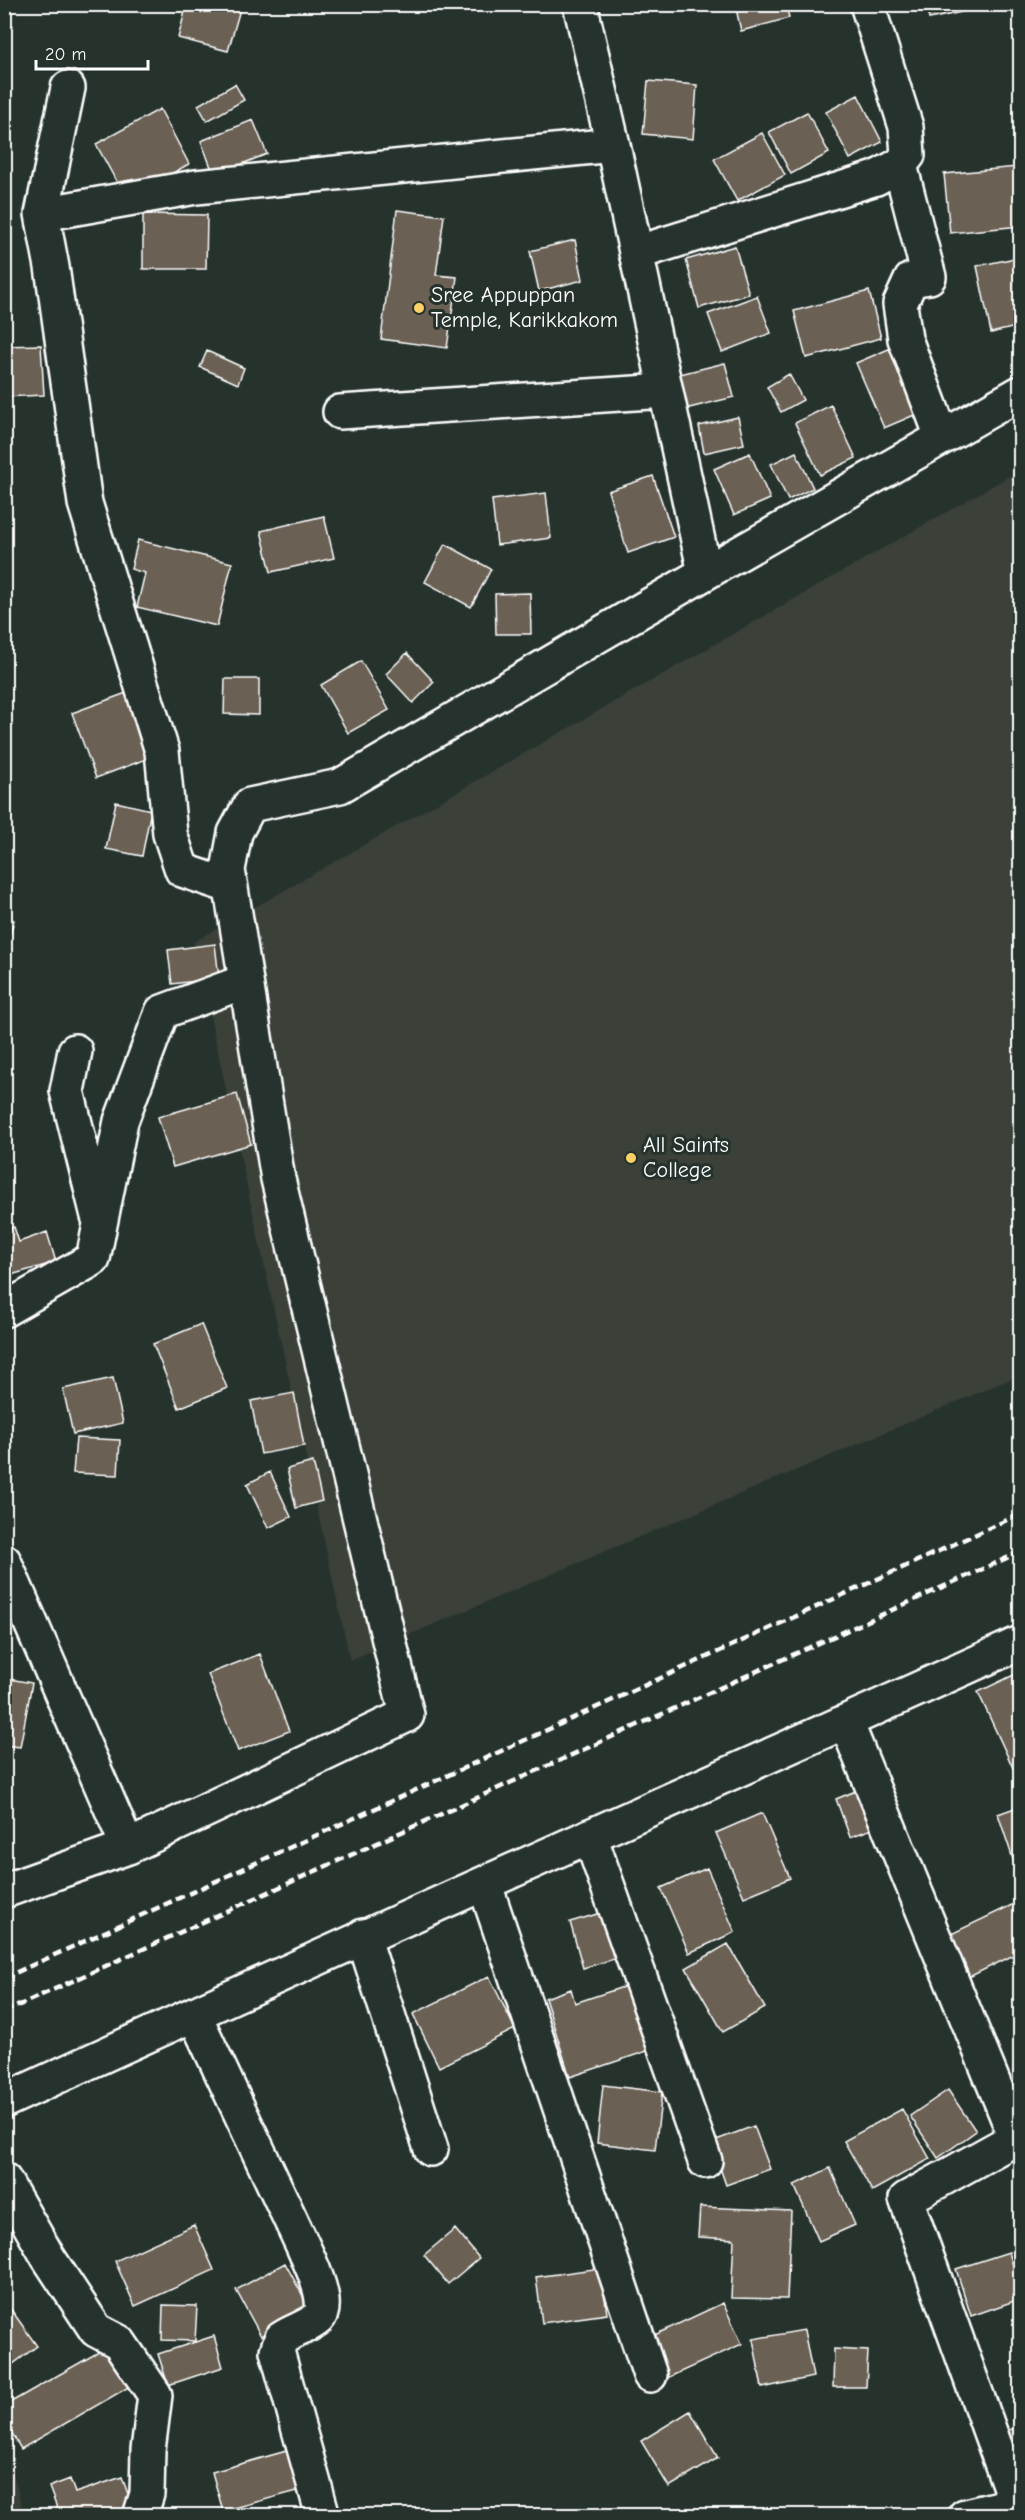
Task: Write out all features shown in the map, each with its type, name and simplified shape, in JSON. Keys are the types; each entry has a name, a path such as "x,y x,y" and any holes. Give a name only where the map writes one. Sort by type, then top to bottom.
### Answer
{"street":[{"path":"580,4 614,145 705,573"},
{"path":"636,252 876,178 900,165 908,155 906,127 867,4"},
{"path":"68,88 42,214 52,267 85,503 162,751 170,834 182,870 229,886"},
{"path":"42,214 196,187 614,145"},
{"path":"900,165 929,277 910,280 900,303 905,339 942,437"},
{"path":"340,412 666,391"},
{"path":"4,1891 128,1847 407,1715 278,1179 229,886 228,870 235,833 250,805 340,786 1020,393"},
{"path":"4,1310 93,1259 121,1122 162,1012 246,981"},
{"path":"75,1051 67,1091 100,1226"},
{"path":"4,1561 128,1847"},
{"path":"4,2101 363,1936 485,1885 1020,1643"},
{"path":"846,1722 1016,2138 906,2199 1018,2504 965,2516"},
{"path":"590,1836 705,2161"},
{"path":"485,1885 650,2375"},
{"path":"363,1936 431,2149"},
{"path":"194,2014 302,2242 315,2273 323,2304 318,2318 281,2339 277,2351 323,2516"},
{"path":"4,2180 48,2257 96,2330 120,2342 155,2396 148,2450 147,2494 140,2516"}],"shaded area":[{"name":"All Saints College","path":"1020,470 1020,1375 350,1660 194,942"},
{"path":"5,2442 24,2515 5,2515"}],"building":[{"path":"187,4 241,6 228,51 178,38"},
{"path":"735,4 786,4 789,18 741,31"},
{"path":"926,4 984,4 985,7 929,19"},
{"path":"648,81 697,85 693,139 643,134"},
{"path":"235,84 244,100 207,121 198,105"},
{"path":"858,95 882,142 850,159 826,112"},
{"path":"160,109 189,164 126,199 96,144"},
{"path":"807,112 829,153 791,174 769,132"},
{"path":"253,120 267,154 214,175 201,141"},
{"path":"762,133 785,175 737,201 714,159"},
{"path":"1017,167 1020,226 950,233 944,174"},
{"name":"Sree Appuppan Temple, Karikkakom","path":"397,210 444,216 436,275 457,277 447,348 381,339"},
{"path":"143,214 207,215 206,269 143,269"},
{"path":"575,240 583,280 539,291 530,251"},
{"path":"735,246 749,294 699,308 686,260"},
{"path":"1020,257 1020,326 991,333 977,266"},
{"path":"869,291 881,338 806,358 794,311"},
{"path":"757,296 771,333 722,352 708,314"},
{"path":"41,345 44,395 4,397 4,346"},
{"path":"898,345 926,410 884,428 856,363"},
{"path":"207,351 244,368 238,384 200,367"},
{"path":"725,363 734,397 685,409 676,375"},
{"path":"789,374 803,400 781,412 767,387"},
{"path":"831,405 856,458 820,475 795,423"},
{"path":"738,417 744,444 704,453 699,426"},
{"path":"796,452 813,488 788,500 771,464"},
{"path":"750,453 770,499 734,515 714,469"},
{"path":"653,476 674,537 628,553 608,491"},
{"path":"546,493 551,538 497,545 492,500"},
{"path":"324,516 334,558 271,572 261,531"},
{"path":"138,540 232,563 217,626 137,607 145,573 131,569"},
{"path":"445,544 491,569 471,607 425,582"},
{"path":"530,593 531,634 496,634 495,594"},
{"path":"407,653 434,682 413,703 386,674"},
{"path":"361,661 389,710 348,733 321,685"},
{"path":"225,679 259,679 259,715 224,714"},
{"path":"129,692 154,756 96,778 72,713"},
{"path":"116,802 151,810 142,856 106,849"},
{"path":"4,918 14,920 4,957"},
{"path":"215,944 219,978 172,984 168,950"},
{"path":"237,1094 251,1144 173,1167 158,1117"},
{"path":"14,1227 19,1242 47,1232 56,1262 4,1277 4,1230"},
{"path":"201,1324 227,1388 179,1408 153,1344"},
{"path":"113,1378 123,1423 73,1434 63,1389"},
{"path":"294,1393 304,1446 261,1454 251,1401"},
{"path":"76,1438 120,1440 118,1475 73,1473"},
{"path":"313,1462 322,1501 296,1508 287,1469"},
{"path":"270,1472 291,1517 268,1528 247,1484"},
{"path":"260,1654 289,1731 238,1751 208,1674"},
{"path":"1020,1672 1020,1783 978,1692"},
{"path":"4,1678 32,1683 20,1747 4,1745"},
{"path":"858,1790 872,1829 850,1837 836,1799"},
{"path":"1020,1806 1020,1866 1016,1868 998,1814"},
{"path":"762,1813 790,1878 744,1897 716,1833"},
{"path":"707,1868 735,1932 689,1953 661,1888"},
{"path":"1016,1903 1020,1912 1020,1952 969,1977 949,1935"},
{"path":"601,1913 614,1959 583,1968 570,1922"},
{"path":"728,1944 765,2008 723,2032 686,1968"},
{"path":"489,1976 515,2029 439,2067 413,2014"},
{"path":"635,1983 656,2048 570,2077 545,1998 571,1989 575,2003"},
{"path":"603,2085 662,2092 655,2150 597,2143"},
{"path":"948,2090 976,2131 938,2158 910,2116"},
{"path":"902,2109 930,2159 872,2191 844,2141"},
{"path":"754,2126 770,2169 726,2185 711,2142"},
{"path":"830,2168 855,2225 819,2241 794,2185"},
{"path":"700,2207 791,2211 787,2299 731,2298 734,2239 698,2237"},
{"path":"194,2225 214,2270 135,2306 115,2261"},
{"path":"455,2229 479,2258 448,2284 424,2255"},
{"path":"1009,2252 1020,2288 1020,2299 971,2316 956,2269"},
{"path":"285,2263 310,2309 261,2336 236,2290"},
{"path":"601,2268 607,2314 542,2323 536,2277"},
{"path":"5,2301 37,2346 4,2370"},
{"path":"723,2303 742,2344 667,2378 648,2338"},
{"path":"163,2305 197,2306 195,2341 162,2340"},
{"path":"804,2330 813,2377 762,2388 753,2339"},
{"path":"214,2336 223,2367 168,2385 158,2354"},
{"path":"111,2345 134,2384 21,2449 4,2420 4,2406"},
{"path":"834,2349 868,2351 866,2387 833,2387"},
{"path":"690,2411 718,2458 669,2487 641,2441"},
{"path":"1020,2428 1020,2474 1006,2430"},
{"path":"290,2450 301,2490 223,2511 212,2472"},
{"path":"122,2477 133,2508 112,2516 60,2516 49,2487 70,2479 75,2493"}],"railway":[{"path":"4,1978 1020,1514"},
{"path":"4,2012 1020,1552"}],"place":[{"name":"Sree Appuppan Temple, Karikkakom","path":"419,308"},
{"name":"All Saints College","path":"631,1158"}]}
